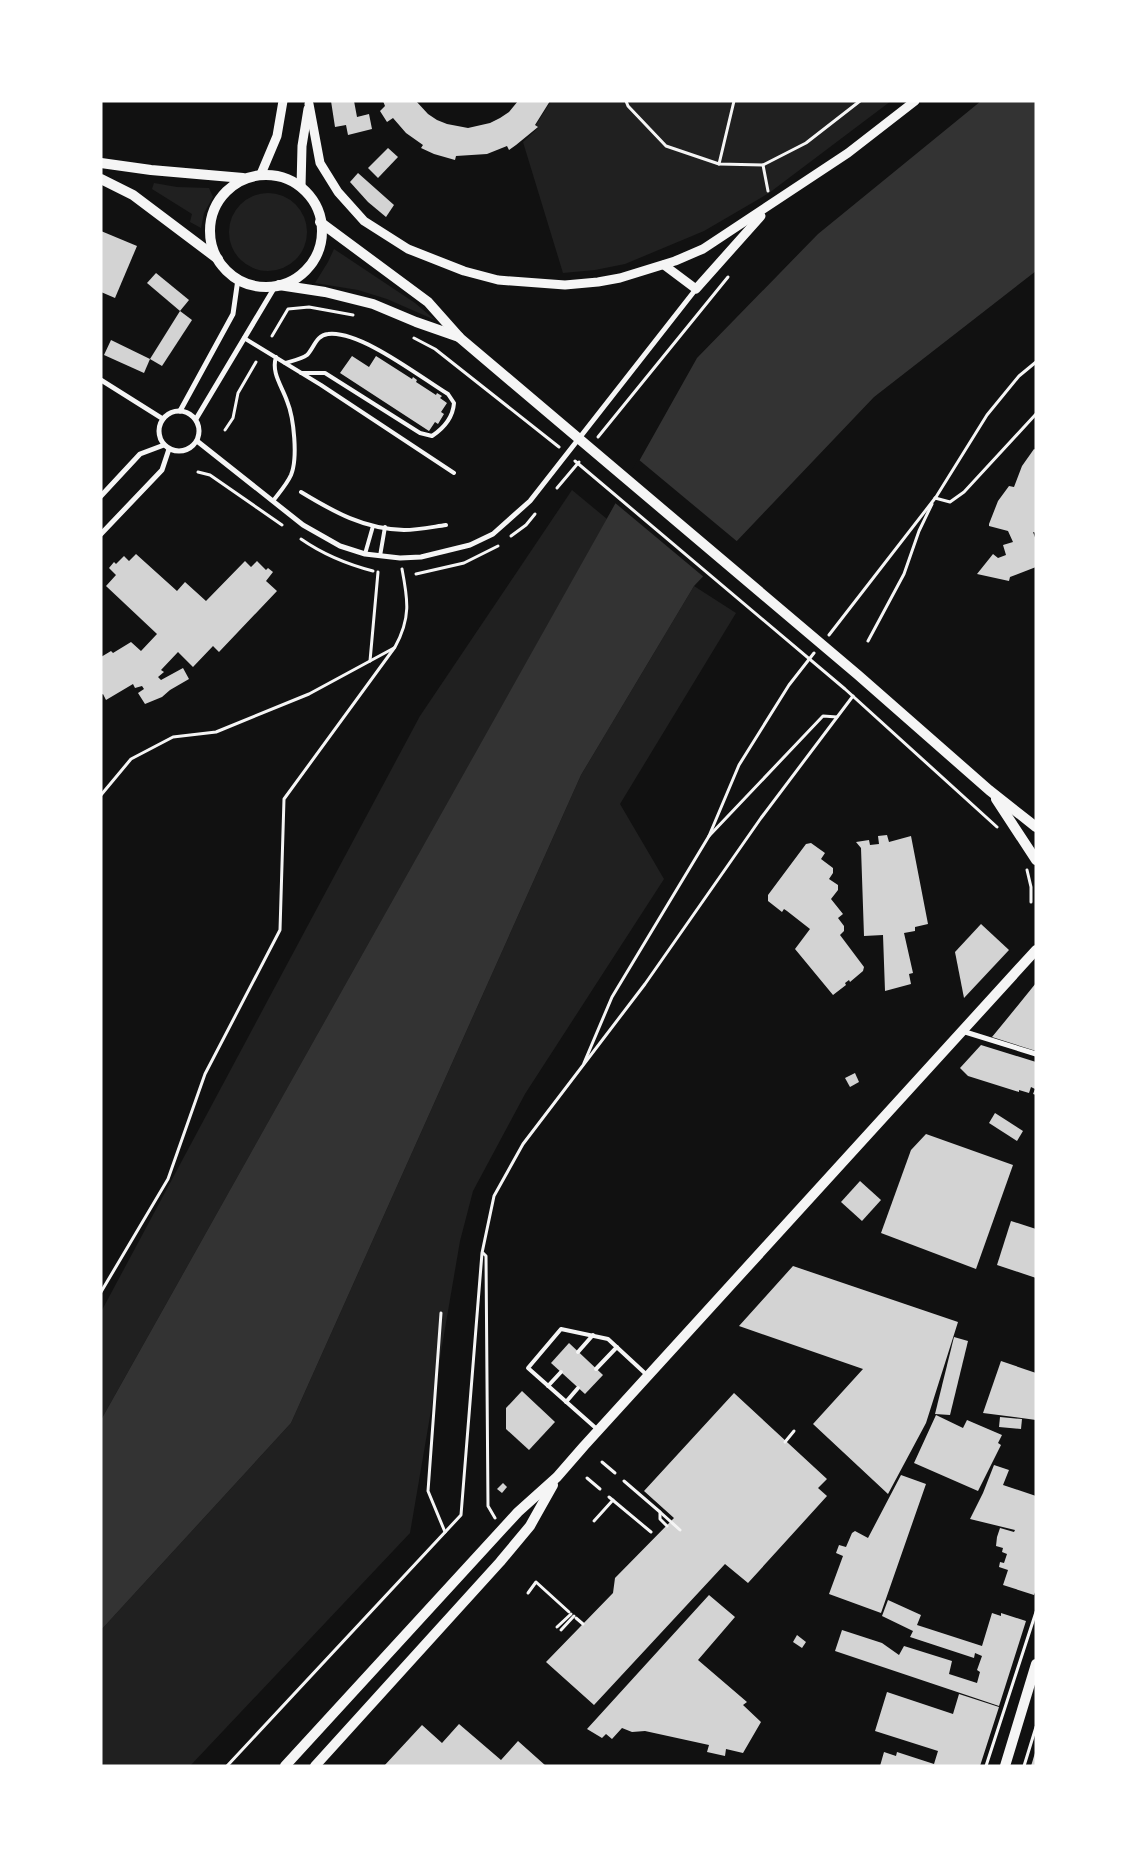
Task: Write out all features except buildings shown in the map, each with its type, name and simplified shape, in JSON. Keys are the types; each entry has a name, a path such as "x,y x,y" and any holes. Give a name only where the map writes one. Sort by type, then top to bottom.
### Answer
{"main road":[{"path":"101,163 151,170 247,178"},
{"path":"101,180 133,195 218,260 225,269 238,279 253,285 270,286 286,283 300,275 311,263 319,249 322,230 318,211 308,194 301,187 281,177 261,174 236,183 224,194 215,207 210,223 210,240 218,260"},
{"path":"320,222 428,302 460,338 858,675 990,790 1036,827"},
{"path":"276,285 325,292 373,304 460,338"},
{"path":"990,790 1036,860"},
{"path":"285,1766 518,1512 557,1477 1036,950"},
{"path":"315,1766 500,1562 530,1526 557,1477"},
{"path":"1005,1766 1036,1664"}],"street":[{"path":"261,174 277,136 282,101"},
{"path":"309,103 320,163 338,192 364,221 408,249 464,271 498,280 565,285 620,278 703,249 848,153 915,101"},
{"path":"301,187 302,146 309,103"},
{"path":"197,441 303,524 340,546 365,554 400,558 422,557 470,545 493,534 511,520 530,501 696,289 771,205"},
{"path":"664,264 696,289"},
{"path":"180,410 233,314 238,279"},
{"path":"196,419 276,285"},
{"path":"101,380 137,404 163,418"},
{"path":"180,410 196,419 200,430 197,441 188,450 181,452 169,449 160,438 159,432 163,418 173,411 180,410"},
{"path":"101,496 140,454 164,444"},
{"path":"101,534 162,470 169,449"},
{"path":"962,1031 1036,1054"}],"lane":[{"path":"285,363 307,355 316,341 327,334 350,336 372,346 448,394 454,403 453,411 441,430 432,436 420,434 325,373 302,373"},
{"path":"244,338 302,373 454,473"},
{"path":"274,501 291,474 295,458 295,444 288,403 273,367 276,357"},
{"path":"301,492 339,515 373,526 404,530 446,525"},
{"path":"365,554 373,526"},
{"path":"380,556 385,528"},
{"path":"598,1430 528,1368 561,1329 608,1339 648,1376"},
{"path":"578,1352 593,1335"},
{"path":"596,1369 617,1347"},
{"path":"548,1386 561,1372"},
{"path":"566,1402 578,1388"}],"path":[{"path":"626,101 628,106 666,146 719,164 763,165 806,143 860,101"},
{"path":"719,164 734,101"},
{"path":"763,165 771,205"},
{"path":"272,336 288,309 309,307 359,317"},
{"path":"409,335 435,349 562,449"},
{"path":"225,430 233,418 238,393 256,362"},
{"path":"868,641 904,574 919,531 936,497 987,415 1019,376 1036,362"},
{"path":"936,497 950,502 964,492 1036,414"},
{"path":"569,456 845,689 1002,832"},
{"path":"825,640 936,497"},
{"path":"101,1292 168,1179 205,1074 280,930 284,799 395,647 402,634 408,615 408,597 400,558"},
{"path":"370,661 378,572"},
{"path":"101,794 131,759 174,736 216,732 309,694 395,647"},
{"path":"582,1067 612,998 709,836 739,765 789,685 819,647"},
{"path":"226,1766 461,1516 482,1253 494,1196 523,1144 646,984 761,818 853,696"},
{"path":"709,836 823,716 837,717"},
{"path":"1024,864 1031,887 1031,902"},
{"path":"482,1253 486,1256 488,1506 493,1516 505,1526"},
{"path":"441,1313 428,1491 446,1532"},
{"path":"785,1442 794,1431"},
{"path":"602,1462 615,1473"},
{"path":"587,1478 600,1489"},
{"path":"624,1481 680,1530"},
{"path":"609,1496 651,1532"},
{"path":"594,1521 613,1500"},
{"path":"660,1512 660,1519 666,1526"},
{"path":"528,1593 536,1582 582,1624"},
{"path":"986,1766 1036,1612"},
{"path":"557,1627 572,1615"},
{"path":"561,1630 572,1615"},
{"path":"1024,1766 1036,1727"}],"shaded area":[{"path":"551,101 891,101 769,193 704,231 625,264 595,270 563,273 523,142 538,128 536,125"},
{"path":"981,101 1036,101 1036,271 874,397 694,586 581,775 291,1423 101,1630 101,1420 697,358 818,234"},
{"path":"154,183 177,187 209,188 213,197 204,213 201,228 190,222 192,214 152,189"},
{"path":"268,193 283,196 300,210 304,217 307,232 304,247 290,264 283,268 268,271 253,268 236,254 232,247 229,232 232,217 246,200 253,196"},
{"path":"334,249 415,303 435,320 387,299 358,290 315,283"},
{"path":"572,490 607,519 101,1420 101,1312 420,716"},
{"path":"694,586 736,613 620,804 664,879 525,1094 473,1191 460,1241 410,1533 190,1766 101,1766 101,1630 291,1423 581,775"}],"pier":[{"path":"638,459 739,543 705,578 614,502"}]}
